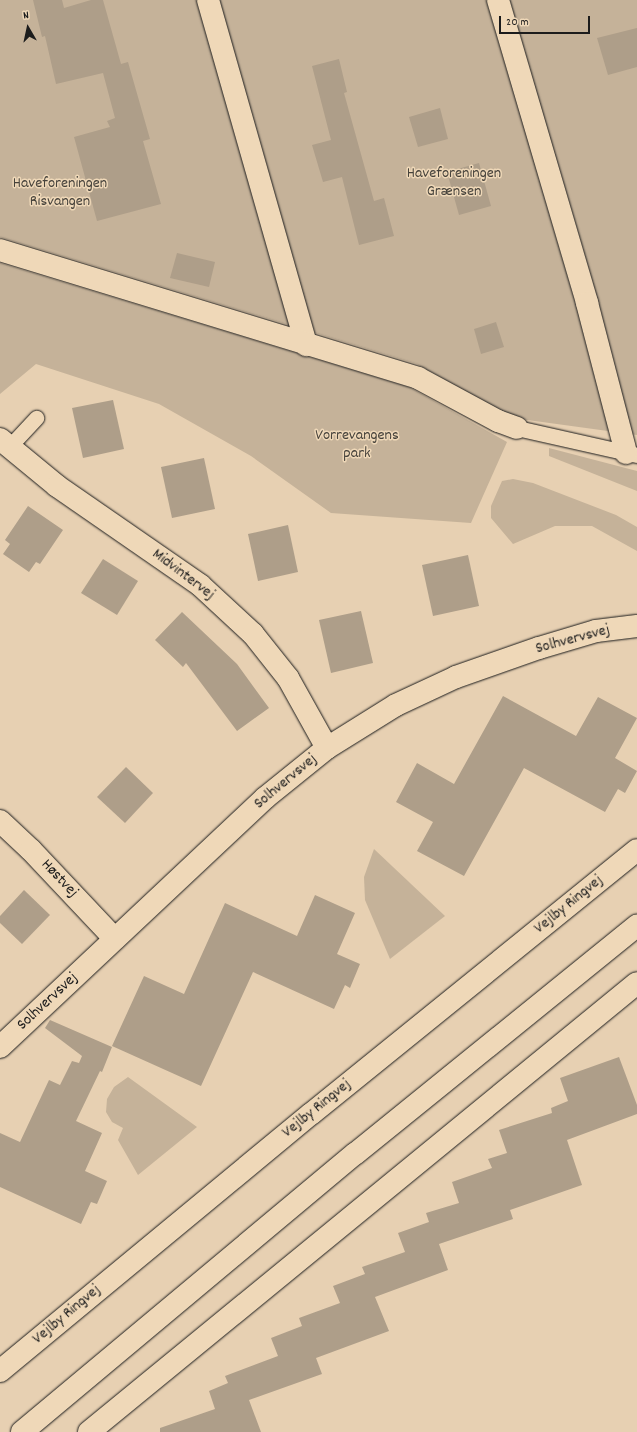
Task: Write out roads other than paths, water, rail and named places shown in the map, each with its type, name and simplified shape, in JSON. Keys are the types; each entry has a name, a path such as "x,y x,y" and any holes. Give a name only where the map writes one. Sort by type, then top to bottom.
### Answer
{"street":[{"path":"208,0 306,345"},
{"path":"498,0 632,454"},
{"path":"0,250 306,345 418,378 498,421 517,428"},
{"name":"Midvintervej","path":"4,443 57,486 200,585 252,634 288,678 327,748"},
{"name":"Solhvervsvej","path":"0,1048 265,798 327,748 396,705 456,677 539,648 596,631 637,626"},
{"name":"Høstvej","path":"0,821 31,850 115,939"},
{"name":"Vejlby Ringvej","path":"0,1371 311,1114 637,850"},
{"path":"22,1432 355,1154 637,926"},
{"path":"89,1432 637,983"}],"lane":[{"path":"4,443 36,418"},
{"path":"517,428 632,454"}],"park label":[{"name":"Haveforeningen Grænsen","path":"454,183"},
{"name":"Haveforeningen Risvangen","path":"60,193"},
{"name":"Vorrevangens park","path":"357,445"}]}
